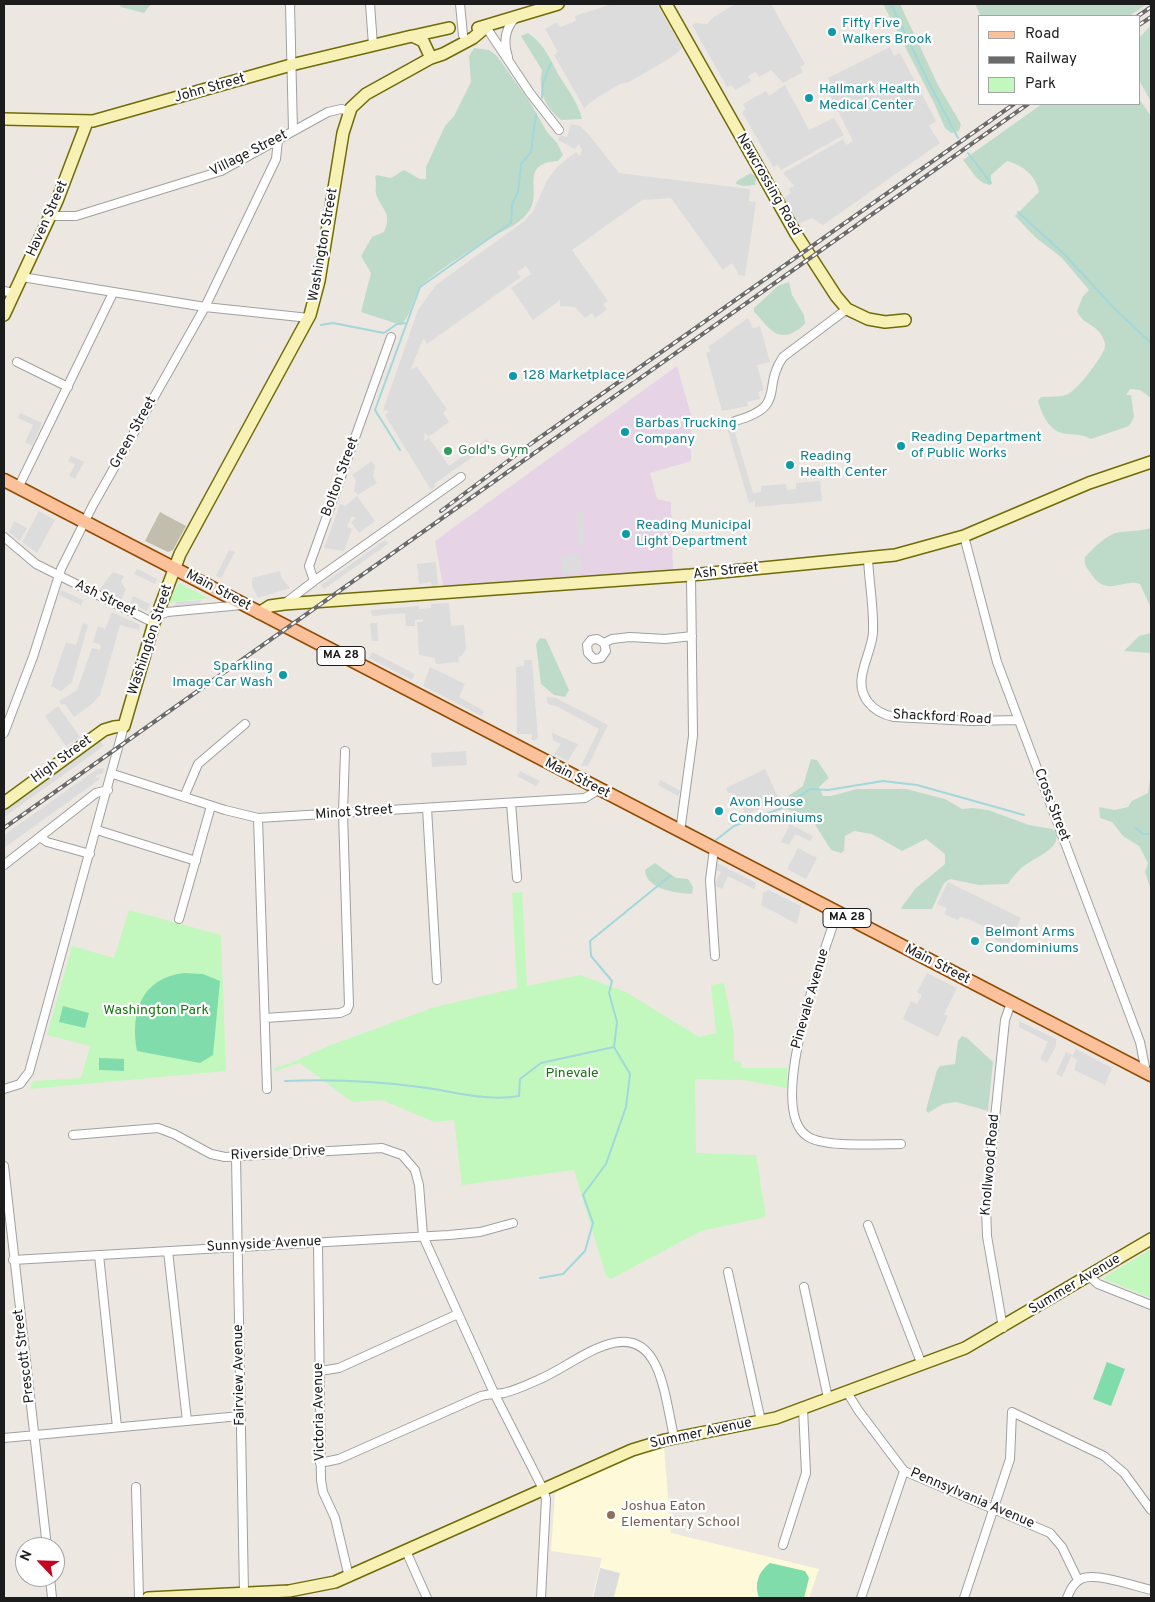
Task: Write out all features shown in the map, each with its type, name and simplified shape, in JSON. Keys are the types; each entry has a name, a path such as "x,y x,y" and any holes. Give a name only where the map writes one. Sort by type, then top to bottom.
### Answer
{"main road":[{"name":"Main Street","path":"4,480 598,790 1148,1073"}],"street":[{"path":"290,4 293,131"},
{"path":"370,4 373,45"},
{"path":"460,4 463,35"},
{"path":"431,58 440,49 472,30 558,4"},
{"name":"Newcrossing Road","path":"666,4 796,234 836,296 847,309 875,321 905,320"},
{"path":"508,59 505,45 506,33 509,25 518,15"},
{"path":"349,111 366,94 431,58 443,54 473,38 486,27"},
{"path":"486,27 530,93 558,130"},
{"name":"John Street","path":"4,119 87,122 291,65 449,28"},
{"path":"414,36 422,40 431,58"},
{"name":"Village Street","path":"51,216 76,216 214,173 328,112 341,109 349,111"},
{"name":"Washington Street","path":"4,1089 20,1084 28,1072 113,774 124,726 154,622 174,568 309,318 317,289 343,133 349,111"},
{"name":"Haven Street","path":"4,314 9,292 22,276 51,216 87,122"},
{"name":"Green Street","path":"4,733 33,657 58,577 84,523 205,307 276,159 278,140"},
{"path":"22,276 113,293 205,307 309,318"},
{"path":"18,488 113,293"},
{"path":"735,421 755,415 764,408 771,397 777,369 783,357 847,309"},
{"name":"Bolton Street","path":"314,581 309,566 391,337"},
{"path":"17,362 68,387"},
{"name":"Ash Street","path":"259,613 270,606 284,604 691,576 868,558 919,550 964,536 1089,483 1151,462"},
{"path":"276,622 284,604 461,477"},
{"name":"Cross Street","path":"964,536 997,662 1140,1042 1148,1073"},
{"name":"Ash Street","path":"4,537 26,558 58,577 154,622"},
{"name":"Shackford Road","path":"868,558 873,630 872,644 862,674 862,686 866,698 871,705 883,714 899,718 971,721 1018,720"},
{"path":"680,832 693,736 691,576"},
{"path":"154,622 160,615 166,612 208,606 244,605"},
{"path":"604,643 612,639 630,637 665,639 692,636"},
{"path":"184,797 192,774 200,762 245,724"},
{"name":"High Street","path":"4,803 104,730 124,726"},
{"path":"265,1018 340,1013 347,1010 349,1002 343,813 345,751"},
{"name":"Minot Street","path":"113,774 211,806 258,818 585,798 598,790"},
{"path":"4,865 96,793 108,790"},
{"path":"511,803 517,878"},
{"path":"179,919 211,806"},
{"path":"427,808 437,980"},
{"path":"258,818 267,1089"},
{"path":"97,830 196,861"},
{"path":"40,837 47,842 90,854"},
{"path":"714,850 710,880 714,956"},
{"name":"Pinevale Avenue","path":"837,913 800,1032 793,1080 792,1105 796,1121 805,1135 821,1142 901,1144"},
{"name":"Knollwood Road","path":"1003,1328 987,1236 986,1206 1006,1019 1011,1003"},
{"name":"Riverside Drive","path":"73,1135 154,1128 174,1134 214,1156 236,1157 377,1148 397,1152 410,1162 417,1175 423,1236 494,1393 543,1489"},
{"name":"Fairview Avenue","path":"236,1157 244,1593"},
{"name":"Prescott Street","path":"4,1166 13,1260 46,1537"},
{"name":"Sunnyside Avenue","path":"13,1260 480,1232 513,1223"},
{"path":"868,1225 922,1365"},
{"name":"Summer Avenue","path":"148,1598 244,1593 298,1594 335,1582 632,1450 674,1438 761,1421 803,1408 964,1348 1003,1328 1151,1239"},
{"name":"Victoria Avenue","path":"318,1242 320,1463 322,1486 335,1518 349,1576"},
{"path":"168,1251 187,1420"},
{"path":"99,1255 117,1427"},
{"path":"728,1272 761,1421"},
{"path":"1089,1276 1098,1284 1151,1305"},
{"path":"804,1287 828,1398"},
{"path":"320,1371 339,1368 458,1314"},
{"path":"320,1463 337,1460 482,1396 505,1392 545,1377 602,1345 614,1342 628,1342 643,1349 655,1362 674,1438"},
{"name":"Pennsylvania Avenue","path":"847,1392 858,1410 904,1471 1044,1530 1056,1537 1078,1580"},
{"path":"783,1546 806,1473 803,1408"},
{"path":"964,1598 1010,1459 1012,1412 1104,1456 1124,1473 1151,1510"},
{"path":"4,1438 240,1416"},
{"path":"861,1598 904,1471"},
{"path":"136,1487 139,1598"},
{"path":"541,1598 546,1499 543,1489"},
{"path":"406,1551 426,1598"},
{"path":"1067,1598 1078,1580 1097,1578 1151,1590"}],"shaded area":[{"path":"612,4 657,4 682,48 672,57 629,82 620,84 584,108 554,55 558,52 545,29 557,22 560,27 576,21 575,16"},
{"path":"736,4 771,4 805,64 800,67 803,72 783,83 771,70 759,77 756,72 748,76 751,81 735,90 732,85 727,87 692,25 696,23 707,24 715,16"},
{"path":"890,47 894,56 900,53 936,121 929,126 940,143 823,225 812,218 797,224 783,199 791,193 789,189 794,186 783,173 843,139 846,145 853,141 825,85 830,82 828,78"},
{"path":"785,85 809,130 834,118 844,135 781,170 778,165 773,167 742,112 746,109 743,104 766,91 769,96"},
{"path":"571,124 580,126 589,135 619,173 750,189 749,201 756,202 745,276 739,275 732,263 723,270 671,198 642,200 572,250 608,301 603,304 607,309 595,318 592,313 585,318 575,307 560,306 560,300 533,320 511,288 531,274 526,266 517,272 521,277 427,344 424,339 422,341 411,369 417,367 447,409 443,413 449,422 428,437 425,432 424,441 429,438 449,466 487,439 491,444 434,484 435,487 431,490 385,415 389,411 383,410 418,310 436,285 523,222 533,212 546,182 557,167 576,152 580,156 582,150 579,144 575,149 558,140 560,135 567,137"},
{"path":"748,318 753,328 760,326 770,362 757,365 764,390 758,392 760,399 747,402 748,406 722,411 706,353 711,351 708,347"},
{"path":"677,366 691,415 691,461 650,473 657,499 671,502 673,570 443,586 435,541"},
{"path":"20,413 42,423 32,446 25,442 33,425 18,418"},
{"path":"733,426 753,493 761,492 761,486 786,484 787,490 796,489 796,483 820,481 822,501 755,507 755,501 749,503 727,428"},
{"path":"71,456 84,462 75,479 69,476 75,464 68,461"},
{"path":"372,461 375,466 373,477 377,483 358,495 354,491 356,480 352,475"},
{"path":"357,496 375,521 359,533 351,522 356,518 352,516 347,527 352,529 344,551 324,548 340,504 345,506"},
{"path":"39,511 55,520 37,553 22,542"},
{"path":"160,512 186,526 173,550 168,552 145,541"},
{"path":"576,512 584,512 584,546 578,546"},
{"path":"14,521 27,528 20,541 9,532"},
{"path":"385,540 388,544 324,589 321,585"},
{"path":"229,550 235,552 221,578 216,576"},
{"path":"581,554 582,573 562,574 561,556"},
{"path":"436,562 438,585 432,586 431,582 419,584 417,564"},
{"path":"137,569 157,579 155,584 134,574"},
{"path":"280,571 281,577 290,588 258,598 252,586 252,578"},
{"path":"113,572 124,576 121,582 126,589 121,601 99,590"},
{"path":"61,590 83,600 81,605 59,595"},
{"path":"133,596 150,604 147,611 130,603"},
{"path":"202,600 198,605 172,608 177,602"},
{"path":"449,603 451,626 464,625 466,649 462,656 458,657 459,662 436,664 435,658 419,655 417,622 423,622 423,619 415,620 415,626 406,626 405,613 372,616 371,610 419,606 419,609 431,608 431,604"},
{"path":"112,612 140,625 139,630 120,625 100,695 92,704 74,717 65,704 62,705 59,701 77,690 92,648 100,650 101,645 93,642 98,626 105,629"},
{"path":"83,623 88,625 72,682 61,691 51,686 66,642 76,645"},
{"path":"370,623 377,623 378,641 372,641"},
{"path":"372,652 415,674 412,680 369,658"},
{"path":"524,660 532,660 538,739 532,740 532,734 517,734 516,667 524,666"},
{"path":"430,667 465,684 459,697 484,711 482,716 423,686"},
{"path":"546,697 556,698 608,725 588,766 581,766 599,729 558,707 548,704"},
{"path":"58,706 80,737 66,746 45,716"},
{"path":"552,733 578,744 568,761 554,754 561,744 553,740"},
{"path":"100,741 104,746 4,817 4,810"},
{"path":"466,751 467,765 432,767 431,753"},
{"path":"104,768 103,773 95,776 100,779 4,848 4,835 97,769"},
{"path":"765,769 779,799 746,815 740,802 737,803 731,792 728,793 726,788"},
{"path":"520,771 540,781 536,786 517,776"},
{"path":"660,780 681,791 678,796 658,785"},
{"path":"790,824 813,836 810,841 795,834 789,845 781,842"},
{"path":"798,848 817,858 806,879 787,869"},
{"path":"717,863 756,883 754,889 728,876 722,889 714,885 721,872 714,869"},
{"path":"948,882 1021,918 1008,946 995,940 996,936 984,929 985,927 968,919 960,917 958,920 944,914 947,908 937,904"},
{"path":"768,890 801,906 797,924 761,905 763,893"},
{"path":"927,973 957,988 944,1014 948,1016 938,1037 903,1019 911,1001 917,1004 922,995 917,992"},
{"path":"1019,1021 1056,1039 1056,1046 1047,1063 1040,1059 1048,1042 1019,1027"},
{"path":"1076,1049 1112,1068 1105,1085 1074,1070 1077,1060 1072,1057"},
{"path":"1066,1052 1072,1055 1062,1077 1056,1074"},
{"name":"Joshua Eaton Elementary School","path":"664,1447 671,1533 819,1569 809,1598 592,1598 602,1558 551,1551 555,1494 560,1489 614,1464"},
{"path":"600,1568 620,1573 614,1597 593,1598"}],"green space":[{"path":"119,4 151,4 144,13 121,7"},
{"path":"883,4 900,4 938,85 961,124 959,131 951,133 945,128"},
{"path":"975,4 1147,4 1130,15 980,15"},
{"path":"1151,25 1151,102 1140,82 1140,37"},
{"path":"528,33 539,42 547,54 576,103 582,119 561,120 546,103 541,84 542,70 521,36"},
{"path":"474,48 489,50 497,56 531,104 547,132 557,143 563,155 558,161 546,163 535,172 533,203 525,216 517,223 456,260 422,285 408,316 401,325 361,312 371,273 361,256 372,237 384,232 387,220 387,216 376,194 375,177 377,175 391,178 404,170 420,179 426,179 426,167 445,126 454,116 471,82 469,56"},
{"path":"1140,100 1151,116 1151,398 1140,390 1130,389 1126,395 1131,395 1134,417 1129,426 1091,439 1082,435 1056,431 1048,423 1038,401 1041,397 1062,396 1072,391 1098,361 1105,347 1105,342 1098,330 1082,319 1077,311 1083,296 1089,290 1062,258 1035,237 1015,216 1039,192 1032,176 1018,165 1007,161 991,175 991,185 986,184 975,176 963,160 1041,105 1140,105"},
{"path":"751,173 756,177 755,185 744,186 736,184 737,181"},
{"path":"789,282 792,295 804,315 805,323 801,328 792,333 780,335 767,326 754,312 754,308 778,286"},
{"path":"1151,528 1151,608 1140,584 1127,583 1108,586 1102,584 1087,569 1085,557 1110,535"},
{"path":"178,584 181,584 208,598 168,603"},
{"path":"1151,633 1151,653 1124,651 1139,636"},
{"path":"540,638 546,639 569,690 565,697 554,695 541,684 536,644"},
{"path":"811,759 817,760 829,778 819,787 823,796 831,796 857,789 906,789 945,799 962,809 988,810 1029,825 1052,829 1057,833 1057,839 1051,848 1021,868 1008,884 979,885 950,879 944,883 932,909 904,909 901,908 915,889 945,864 945,854 926,839 902,851 872,834 854,831 845,836 844,851 841,853 831,850 811,818 783,808 780,805 781,801 803,786"},
{"path":"1150,780 1151,890 1145,872 1148,863 1139,846 1123,836 1112,822 1100,818 1099,807 1115,810 1128,807 1132,801 1148,793"},
{"path":"655,863 676,878 688,879 693,887 692,894 663,889 651,882 645,870"},
{"name":"Pinevale","path":"522,892 527,986 580,975 626,992 699,1037 716,1033 711,985 724,983 734,1034 734,1061 741,1062 742,1068 787,1068 787,1088 743,1080 695,1079 696,1153 756,1155 766,1217 701,1231 611,1279 606,1276 574,1170 462,1185 454,1120 434,1122 382,1100 352,1102 300,1063 275,1071 274,1068 291,1063 328,1046 435,1007 517,988 512,893"},
{"name":"Washington Park","path":"129,910 221,935 226,1071 30,1089 33,1081 81,1078 90,1046 47,1035 72,946 114,958"},
{"path":"184,973 203,974 220,981 213,1055 200,1063 137,1051 135,1023 137,1011 148,990 169,976"},
{"path":"63,1006 89,1013 85,1028 59,1022"},
{"path":"962,1036 967,1038 993,1062 988,1111 956,1102 943,1104 928,1113 926,1110 937,1070 940,1066 955,1064 958,1041"},
{"path":"99,1058 124,1059 124,1071 99,1070"},
{"path":"1151,1249 1151,1298 1104,1279 1105,1277"},
{"path":"1107,1362 1125,1369 1111,1406 1093,1399"},
{"path":"770,1563 805,1571 809,1578 804,1598 759,1598 758,1579"}],"waterway":[{"path":"891,4 958,138"},
{"path":"542,98 543,83 551,63"},
{"path":"400,450 375,410 420,287 511,223 512,204 518,192 521,164 531,152 536,114"},
{"path":"968,153 991,183"},
{"path":"1018,212 1064,254 1114,308 1151,343"},
{"path":"321,325 333,323 384,333 397,324 407,323"},
{"path":"716,840 734,826 782,808 810,789 828,790 883,781 917,785 1024,815"},
{"path":"1136,828 1143,834 1151,834"},
{"path":"285,1081 369,1082 420,1087 482,1097 507,1098 519,1096 520,1079 541,1063 614,1047 617,1022 609,993 612,981 591,956 590,941 670,876"},
{"path":"540,1278 563,1274 585,1251 593,1223 583,1195 606,1164 626,1107 630,1074 614,1047"}],"railway":[{"path":"1139,15 1151,7"},
{"path":"1140,24 1151,17"},
{"path":"441,511 532,443 1013,105"},
{"path":"4,828 1027,105"}],"place":[{"name":"Fifty Five Walkers Brook","path":"832,32"},
{"name":"Hallmark Health Medical Center","path":"809,98"},
{"name":"128 Marketplace","path":"513,376"},
{"name":"Barbas Trucking Company","path":"625,432"},
{"name":"Reading Department of Public Works","path":"901,446"},
{"name":"Gold's Gym","path":"448,451"},
{"name":"Reading Health Center","path":"790,465"},
{"name":"Reading Municipal Light Department","path":"626,534"},
{"name":"Sparkling Image Car Wash","path":"283,675"},
{"name":"Avon House Condominiums","path":"719,811"},
{"name":"Belmont Arms Condominiums","path":"975,941"},
{"name":"Joshua Eaton Elementary School","path":"611,1515"}]}
